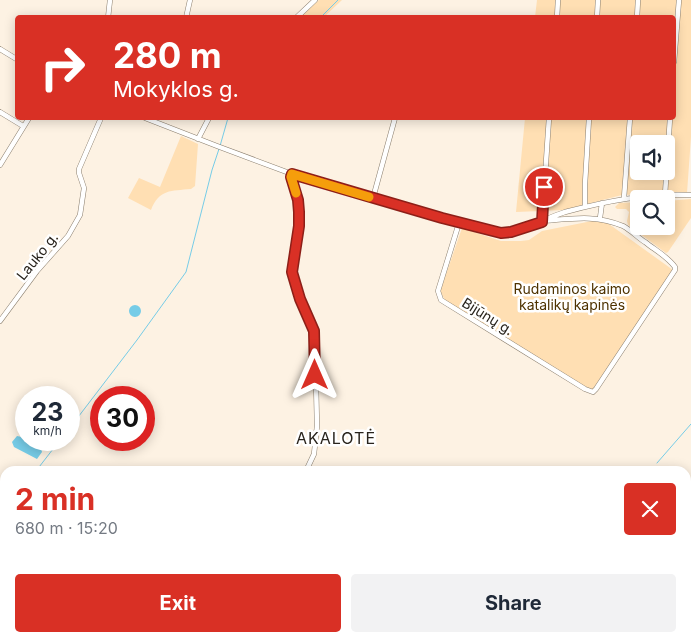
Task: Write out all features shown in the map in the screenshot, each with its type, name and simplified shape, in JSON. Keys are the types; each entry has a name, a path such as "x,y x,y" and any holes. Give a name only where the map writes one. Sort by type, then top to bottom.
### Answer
{"street":[{"path":"108,15 110,0"},
{"path":"187,15 190,0"},
{"path":"299,15 315,0"},
{"path":"557,15 558,0"},
{"path":"597,15 598,0"},
{"path":"637,15 638,0"},
{"path":"676,26 679,0"},
{"path":"0,49 15,58"},
{"path":"0,112 24,126"},
{"path":"0,165 28,120"},
{"name":"Lauko g.","path":"0,320 37,271 59,247 80,215 84,188 79,173 100,120"},
{"path":"154,120 164,122 198,139 292,174 459,223 501,233 511,232 542,222 559,214 630,198"},
{"path":"198,139 208,120"},
{"path":"373,198 394,120"},
{"path":"542,222 550,120"},
{"path":"585,207 590,120"},
{"path":"624,198 630,120"},
{"path":"665,190 670,120"},
{"path":"292,174 291,177 298,200 299,212 299,226 292,272 314,331 316,435 314,454 308,466"},
{"path":"675,195 691,195"},
{"path":"542,222 600,218 602,203"},
{"name":"Bijūnų g.","path":"459,223 438,290 441,300 585,389 593,392 600,385 675,270 673,264 665,256 630,230 600,218"}],"green space":[{"path":"319,0 342,0 326,15 302,15"},
{"path":"537,0 691,0 691,137 687,193 675,193 675,190 630,190 630,195 622,195 564,210 516,212 525,120 676,120 676,15 535,15"},
{"path":"181,136 198,144 195,186 191,189 167,192 158,198 151,210 128,198 139,178 160,187"},
{"path":"691,199 691,218 666,253 642,235 675,235 675,200"},
{"path":"630,202 630,226 627,221 629,212 626,209 617,209 615,207 619,203"},
{"name":"Rudaminos kaimo katalikų kapinės","path":"602,219 673,270 593,389 589,389 445,300 441,293 462,228 501,241 521,241 529,240 542,231"}],"water":[{"path":"133,305 137,305 141,311 137,317 133,317 129,313 129,309"},
{"path":"15,438 15,448 14,447 12,442"},
{"path":"22,451 42,451 37,459"}],"waterway":[{"path":"323,15 338,0"},
{"path":"220,146 227,120"},
{"path":"80,415 186,272 219,149"},
{"path":"657,463 691,424"},
{"path":"40,466 51,451"}],"slow traffic":[{"path":"296,193 291,177 292,174 369,197"}],"district":[{"name":"AKALOTĖ","path":"336,438"}],"route":[{"path":"315,375 314,331 300,299 292,272 292,261 299,226 298,200 291,177 292,174 442,218 501,233 521,230 542,222 544,187"}]}
